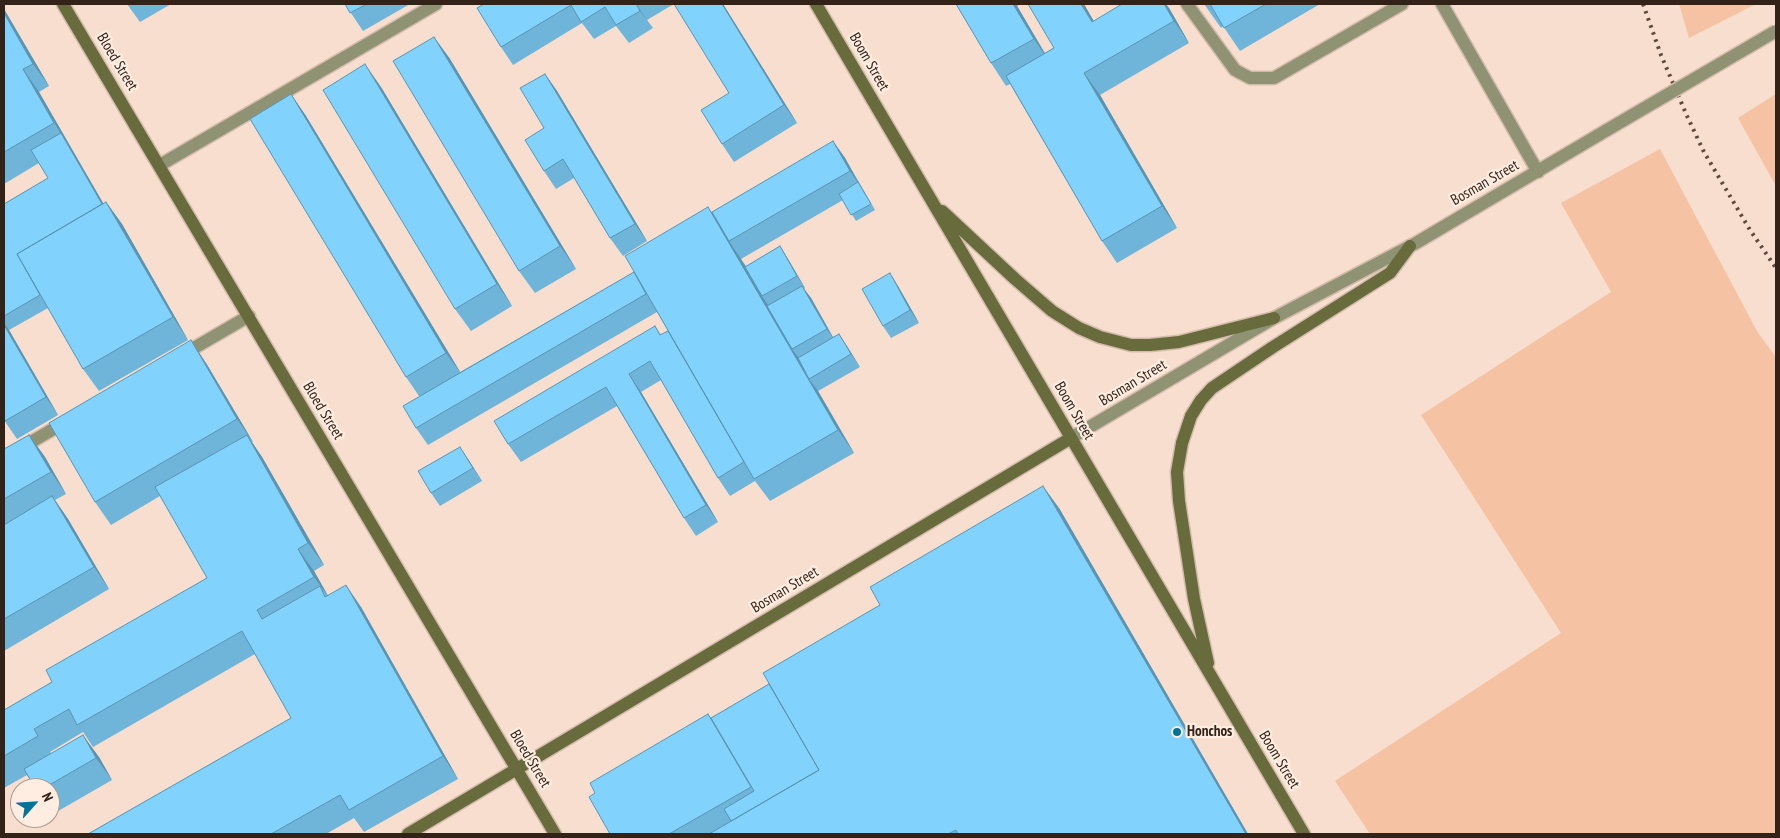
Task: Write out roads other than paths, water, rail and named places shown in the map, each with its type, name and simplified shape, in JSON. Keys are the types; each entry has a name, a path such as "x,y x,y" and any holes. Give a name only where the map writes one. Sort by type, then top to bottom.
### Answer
{"main road":[{"name":"Bloed Street","path":"63,4 555,834"},
{"name":"Boom Street","path":"816,4 1304,834"},
{"path":"932,201 1052,311 1079,328 1100,337 1131,345 1179,342 1274,318"},
{"path":"1210,674 1194,599 1179,501 1177,472 1182,443 1191,416 1201,400 1212,388 1273,346 1390,273 1410,246"},
{"name":"Bosman Street","path":"408,834 1071,438"}],"street":[{"path":"160,165 436,4"},
{"path":"1187,4 1235,70 1250,78 1274,78 1402,4"},
{"path":"1442,4 1538,172"},
{"name":"Bosman Street","path":"1071,438 1274,318 1410,246 1776,31"},
{"path":"173,360 249,316"},
{"path":"4,458 80,414"}],"railway":[{"path":"1643,4 1661,55 1704,152 1750,230 1776,268"}],"place":[{"name":"Honchos","path":"1177,732"}]}
